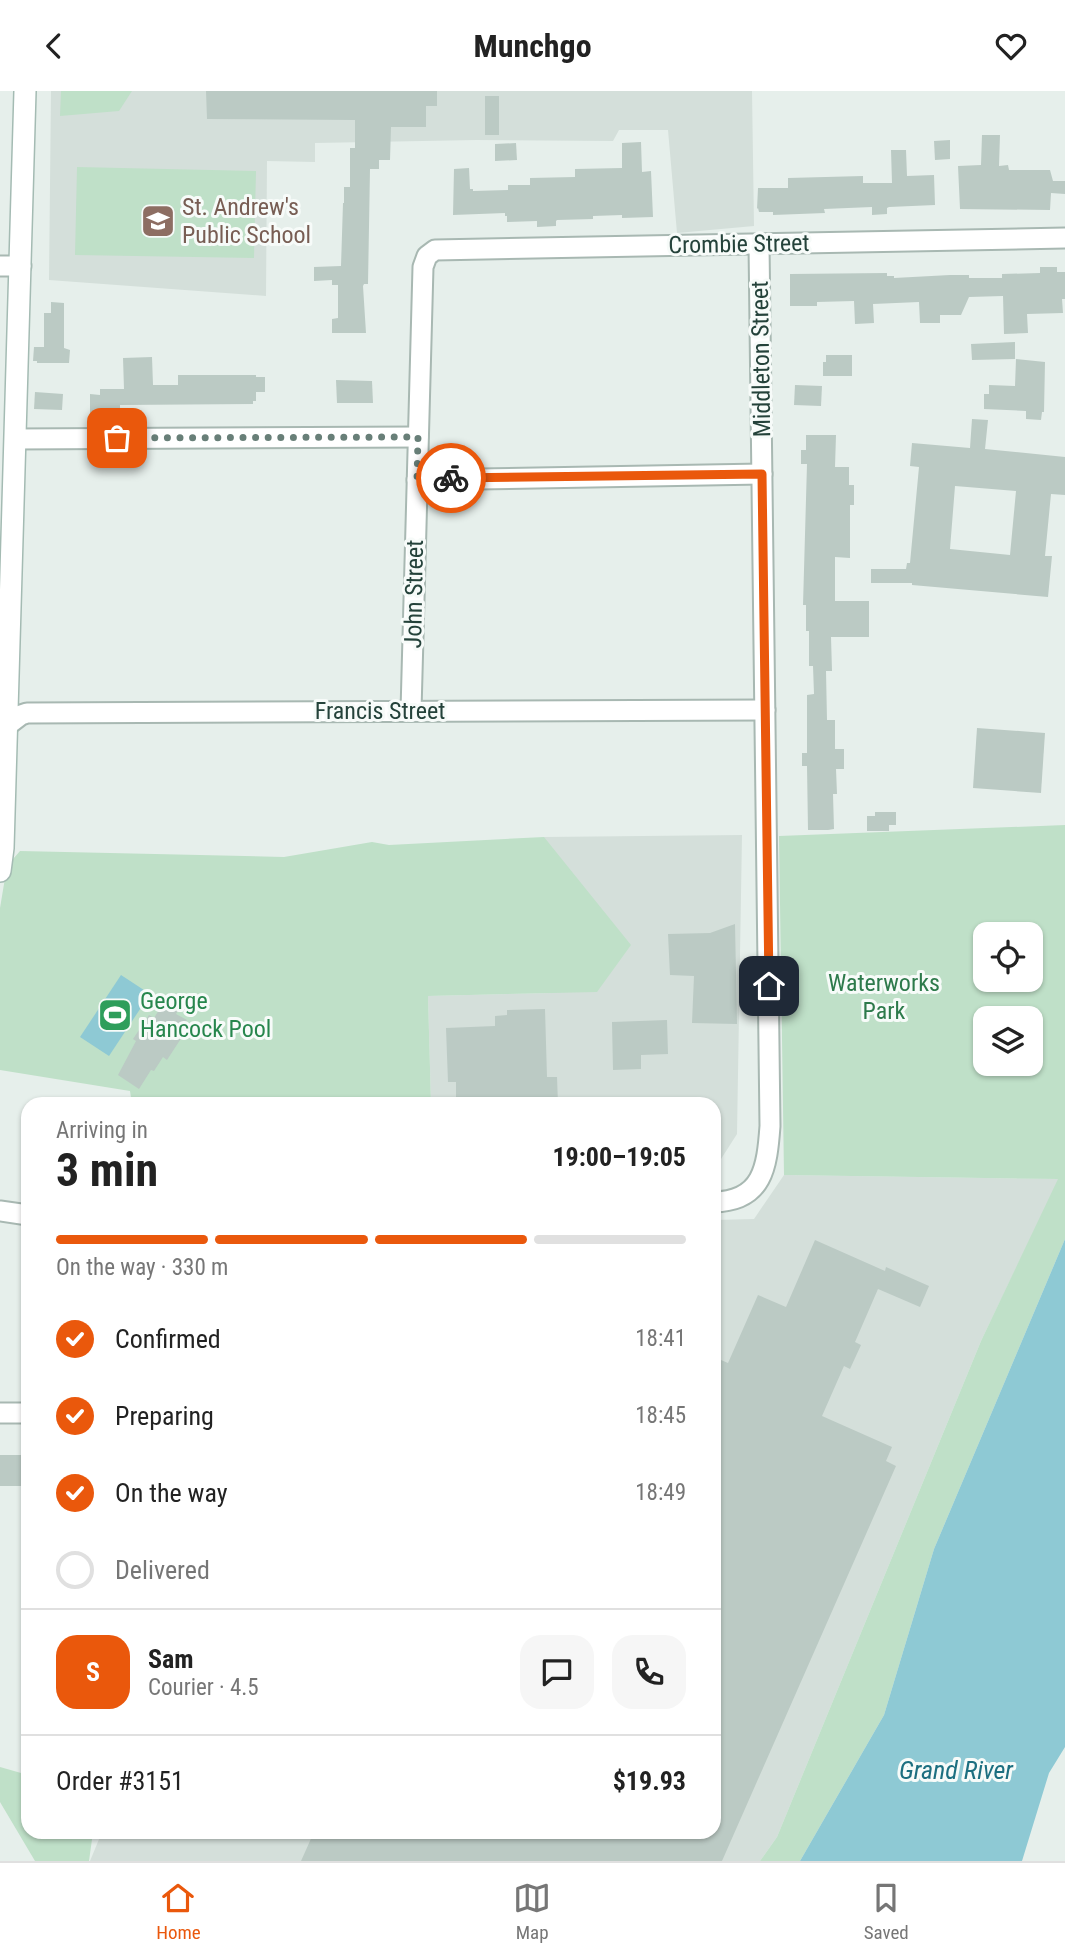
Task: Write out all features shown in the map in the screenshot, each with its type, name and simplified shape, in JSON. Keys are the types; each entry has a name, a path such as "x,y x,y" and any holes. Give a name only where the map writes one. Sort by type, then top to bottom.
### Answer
{"street":[{"path":"0,871 3,848 7,499 15,439 11,266 25,91"},
{"name":"Crombie Street","path":"423,267 427,256 435,250 1065,238"},
{"name":"Middleton Street","path":"721,1202 741,1198 756,1185 765,1164 770,1126 759,244"},
{"name":"John Street","path":"411,711 423,267"},
{"path":"15,439 418,437"},
{"path":"417,480 762,474"},
{"name":"Francis Street","path":"4,728 27,713 765,710"},
{"path":"0,1212 21,1214"},
{"path":"0,1413 21,1413"}],"shaded area":[{"name":"St. Andrew's Public School","path":"51,91 752,91 754,226 677,233 668,130 619,130 613,141 315,143 315,162 267,161 266,296 49,280"},
{"path":"742,835 737,1134 721,1159 721,1097 431,1097 428,996 552,993 544,837"},
{"path":"784,1175 1059,1179 981,1341 777,1837 760,1861 90,1861 99,1839 721,1839 721,1220 754,1219"}],"green space":[{"path":"61,91 132,91 119,111 60,116"},
{"path":"77,167 256,171 254,258 75,255"},
{"name":"Waterworks Park","path":"1065,825 1065,1239 934,1549 884,1715 800,1861 760,1861 777,1837 981,1341 1058,1179 784,1175 779,836"},
{"path":"544,837 631,945 597,992 428,996 431,1097 131,1097 130,1091 0,1070 0,908 7,866 20,851 284,857 372,842 389,845"},
{"path":"0,1767 21,1773 21,1837 0,1802"},
{"path":"22,1839 92,1839 89,1861 35,1861"}],"water":[{"name":"George Hancock Pool","path":"121,975 150,994 109,1056 80,1037"},
{"name":"Grand River","path":"1065,1239 1065,1747 1049,1773 1022,1861 800,1861 884,1715 934,1549"}],"building":[{"path":"206,91 437,91 437,106 426,106 426,127 391,127 390,160 379,160 379,169 370,169 368,284 363,286 366,333 332,333 332,319 338,318 338,285 332,285 332,280 314,281 314,267 341,266 344,187 350,187 350,148 355,148 355,120 207,119"},
{"path":"485,96 499,96 499,135 485,135"},
{"path":"982,135 1000,135 999,166 1008,165 1009,170 1050,170 1053,181 1065,181 1065,194 1051,193 1050,210 960,209 958,166 981,165"},
{"path":"950,140 950,159 935,160 934,141"},
{"path":"641,142 642,172 651,171 653,217 593,216 593,219 557,220 556,226 537,227 537,221 507,222 505,213 453,215 454,169 469,168 470,189 473,191 508,190 508,185 530,185 530,178 575,177 575,169 622,168 622,143"},
{"path":"516,143 517,160 495,161 495,144"},
{"path":"891,150 906,150 907,176 934,175 935,205 889,207 887,214 872,215 872,207 824,209 825,213 773,215 773,212 759,212 757,209 758,188 788,188 788,178 863,176 863,183 892,183"},
{"path":"1040,267 1057,267 1057,272 1065,272 1063,313 1027,314 1028,333 1004,334 1003,296 969,297 961,315 940,315 940,323 920,323 919,302 873,304 874,323 855,324 854,301 817,302 817,306 790,306 790,274 887,273 887,276 894,278 969,275 969,278 1002,278 1002,274 1040,273"},
{"path":"51,302 64,303 64,348 70,350 69,363 33,361 34,347 44,347 44,313 51,313"},
{"path":"1015,342 1015,359 972,360 971,344"},
{"path":"826,355 852,355 852,376 823,376"},
{"path":"152,357 153,385 178,385 178,375 256,375 265,377 265,392 256,392 256,401 253,401 253,404 120,405 120,410 108,410 108,414 90,414 90,394 100,395 100,389 124,389 123,358"},
{"path":"1016,359 1045,362 1044,412 1041,420 1026,419 1026,411 984,409 984,394 989,394 989,385 1015,386"},
{"path":"336,380 372,381 373,403 337,403"},
{"path":"795,385 822,386 821,406 794,405"},
{"path":"35,392 63,394 62,410 34,409"},
{"path":"972,419 988,420 985,449 1065,457 1065,495 1051,494 1045,556 1052,556 1048,597 912,583 871,583 871,569 906,569 907,563 910,563 919,467 910,466 912,443 970,448","holes":["955,486 1016,491 1010,555 950,549"]},
{"path":"806,435 836,435 835,467 849,467 849,485 854,485 854,505 850,505 850,558 835,557 835,601 869,601 869,637 831,637 832,671 826,671 827,720 835,720 835,749 844,749 844,769 836,769 837,794 833,794 834,829 828,830 808,830 807,766 802,766 802,753 807,753 807,695 814,694 813,666 809,666 806,605 803,605 807,464 801,464 801,450 806,450"},
{"path":"977,728 1045,733 1041,793 973,788"},
{"path":"875,812 896,812 896,825 889,825 889,831 867,831 867,816 875,816"},
{"path":"735,924 737,1024 692,1023 694,976 670,975 668,934 710,933"},
{"path":"167,997 181,1006 176,1014 187,1020 177,1035 182,1037 167,1060 163,1057 139,1089 118,1075 136,1041 133,1039 149,1015 154,1018"},
{"path":"545,1009 547,1077 557,1077 558,1097 456,1097 456,1082 448,1082 446,1028 495,1026 495,1016 507,1015 507,1010"},
{"path":"667,1020 668,1054 641,1055 641,1069 613,1070 612,1022"},
{"path":"815,1240 885,1271 886,1267 929,1286 920,1307 878,1289 855,1342 861,1345 850,1369 844,1366 822,1416 892,1447 886,1461 896,1466 722,1861 301,1861 311,1839 721,1839 721,1360 728,1363 758,1295 786,1307"},
{"path":"0,1455 21,1455 21,1486 0,1486"}],"way so far":[{"path":"117,438 418,437 417,480 451,478"}],"place":[{"name":"St. Andrew's Public School","path":"158,221"},
{"name":"George Hancock Pool","path":"115,1015"}],"route":[{"path":"451,478 762,474 769,986"}]}
